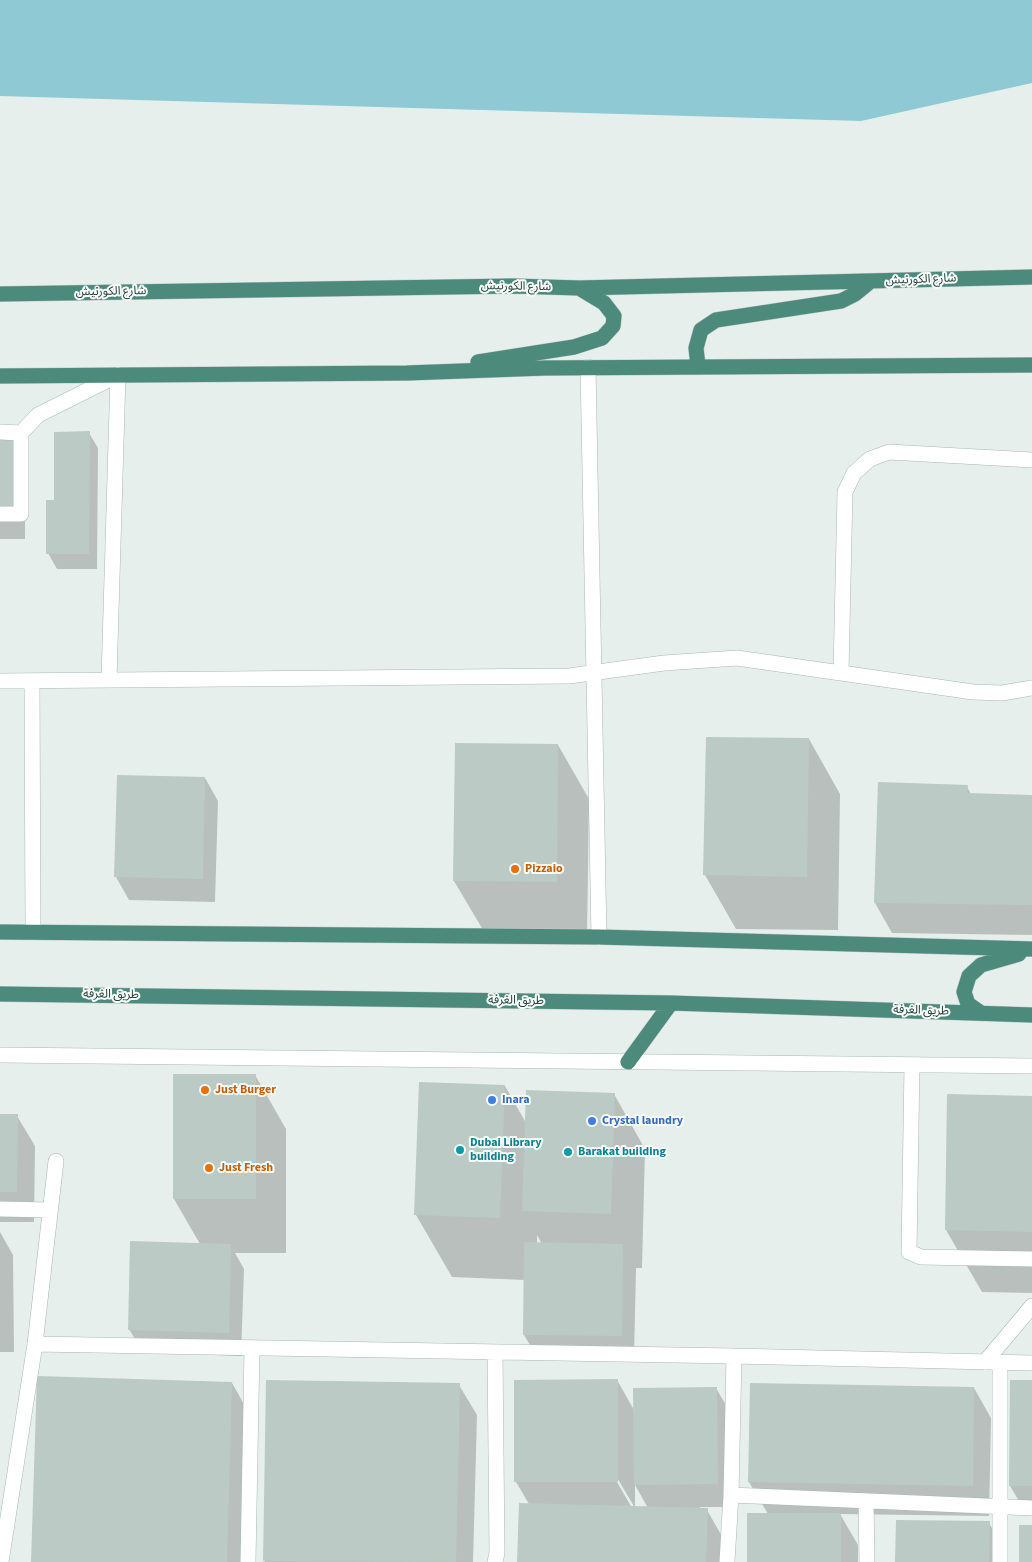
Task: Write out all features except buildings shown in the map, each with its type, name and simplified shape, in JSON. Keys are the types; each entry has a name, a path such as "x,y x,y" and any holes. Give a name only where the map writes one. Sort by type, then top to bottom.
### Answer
{"highway":[{"name":"شارع الكورنيش","path":"0,294 513,286 579,288 1032,277"},
{"path":"698,366 696,348 701,330 716,320 841,300 855,294 871,281"},
{"path":"407,373 574,347 602,338 614,326 614,316 604,303 579,288"},
{"path":"0,376 407,373 588,367 1032,364"},
{"path":"0,932 599,937 1032,949"},
{"path":"981,1013 968,1004 964,992 969,976 981,965 1032,949"},
{"name":"طريق الغرفة","path":"0,994 671,1003 1032,1014"},
{"path":"628,1062 671,1003"}],"street":[{"path":"588,367 599,937"},
{"path":"0,432 21,432 38,416 118,376 109,679"},
{"path":"0,514 21,514 21,432"},
{"path":"841,673 845,492 854,473 870,459 889,452 1032,460"},
{"path":"0,682 109,679 569,676 664,663 737,658 973,692 1002,693 1032,688"},
{"path":"32,681 33,932"},
{"path":"0,1055 1032,1066"},
{"path":"912,1065 909,1252 921,1258 1032,1259"},
{"path":"1,1562 35,1344 56,1161"},
{"path":"0,1210 50,1210"},
{"path":"1000,1562 1000,1507 992,1362 1032,1306"},
{"path":"35,1344 1032,1363"},
{"path":"248,1562 252,1348"},
{"path":"495,1352 497,1553 495,1562"},
{"path":"727,1562 731,1495 734,1356"},
{"path":"731,1495 1032,1508"},
{"path":"866,1501 867,1562"}],"water":[{"path":"0,0 1032,0 1032,83 861,121 0,96"}],"place":[{"name":"Pizzaio","path":"515,869"},
{"name":"Just Burger","path":"205,1090"},
{"name":"Inara","path":"492,1100"},
{"name":"Crystal laundry","path":"592,1121"},
{"name":"Dubai Library building","path":"460,1150"},
{"name":"Barakat building","path":"568,1152"},
{"name":"Just Fresh","path":"209,1168"}]}
